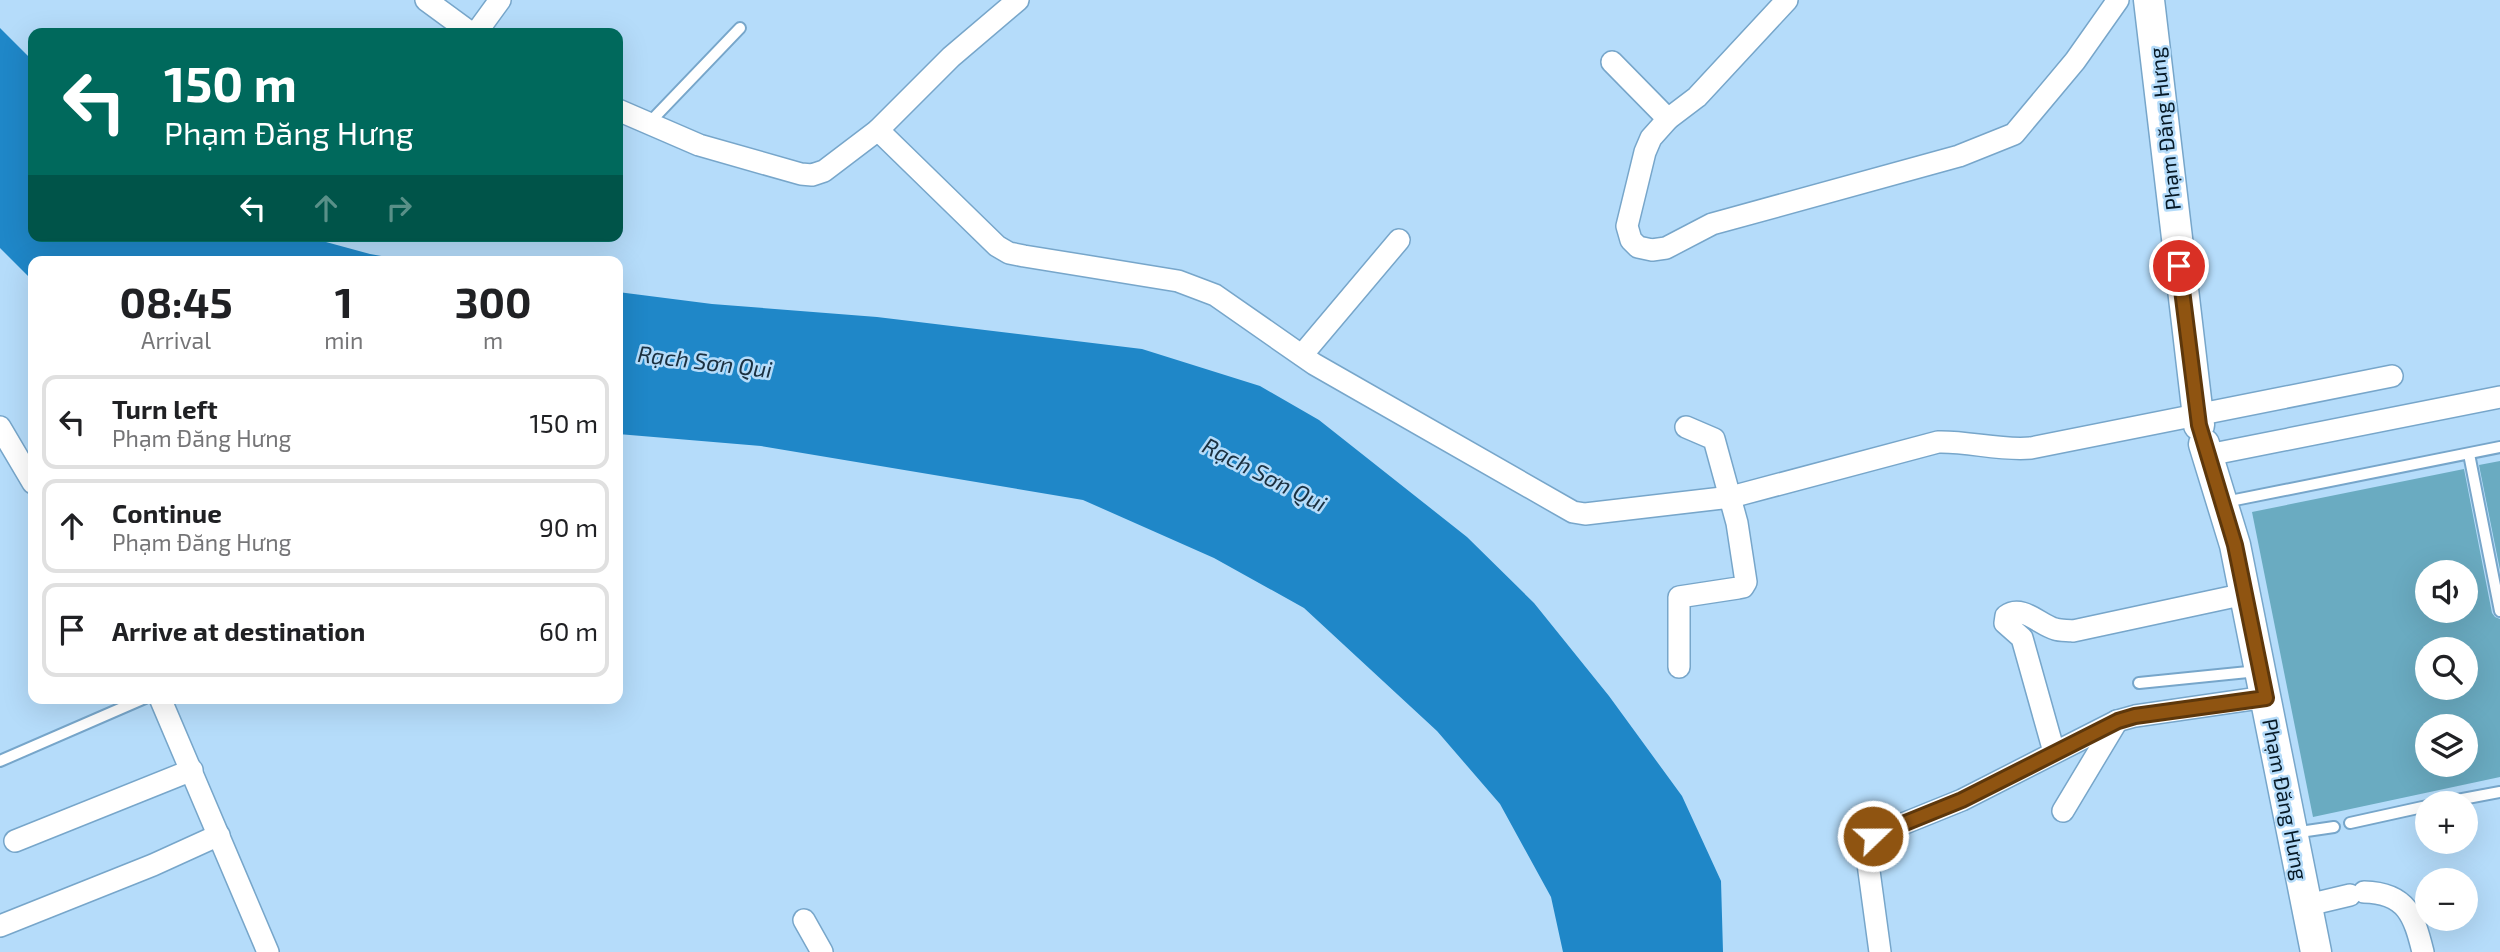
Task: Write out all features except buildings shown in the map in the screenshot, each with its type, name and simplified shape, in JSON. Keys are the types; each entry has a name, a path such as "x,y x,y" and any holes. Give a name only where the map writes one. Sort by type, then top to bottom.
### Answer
{"street":[{"path":"426,0 467,28"},
{"path":"478,28 500,0"},
{"path":"623,112 699,145 812,176 824,171 878,130 951,57 1018,0"},
{"path":"1787,0 1697,97 1668,119 1651,138 1645,152 1627,226 1631,240 1638,247 1652,250 1666,248 1712,224 1959,156 2014,134 2075,61 2118,0"},
{"name":"Phạm Đăng Hưng","path":"2149,0 2202,434 2235,545 2316,952"},
{"path":"1612,62 1668,119"},
{"path":"878,130 997,246 1009,253 1196,286 1215,295 1302,355 1573,512 1599,514 1733,508 1938,442 2031,448 2202,434 2500,397"},
{"path":"1302,355 1399,240"},
{"path":"2202,434 2392,376"},
{"path":"0,427 28,475"},
{"path":"1679,667 1679,597 1743,587 1746,582 1733,508 1714,439 1686,427"},
{"path":"2054,752 2022,638 2005,623 2006,615 2020,612 2055,629 2073,631 2245,594"},
{"path":"1880,952 1866,849 1867,842 1873,836 1962,800 2118,721 2263,684"},
{"path":"163,704 268,952"},
{"path":"2063,811 2118,721"},
{"path":"15,841 192,770"},
{"path":"0,926 142,870 219,835"},
{"path":"2308,905 2357,893 2379,892 2405,907 2414,919 2423,952"},
{"path":"804,920 822,952"}],"lane":[{"path":"649,123 740,28"},
{"path":"2222,503 2500,447"},
{"path":"2469,454 2500,611"},
{"path":"2139,683 2263,684"},
{"path":"0,761 131,704"},
{"path":"2478,796 2500,792"},
{"path":"2350,823 2415,809"},
{"path":"2293,833 2334,827"}],"water":[{"path":"0,28 28,56 28,242 326,242 381,256 28,256 28,276 0,248"},
{"name":"Rạch Sơn Qui","path":"623,293 712,304 877,317 1142,349 1260,386 1319,420 1467,537 1534,603 1609,696 1682,796 1721,881 1723,952 1563,952 1551,897 1500,804 1437,731 1304,608 1214,558 1083,500 761,446 623,434"}],"route":[{"path":"1873,836 1962,800 2118,721 2135,716 2266,698 2235,545 2199,425 2179,266"}]}
